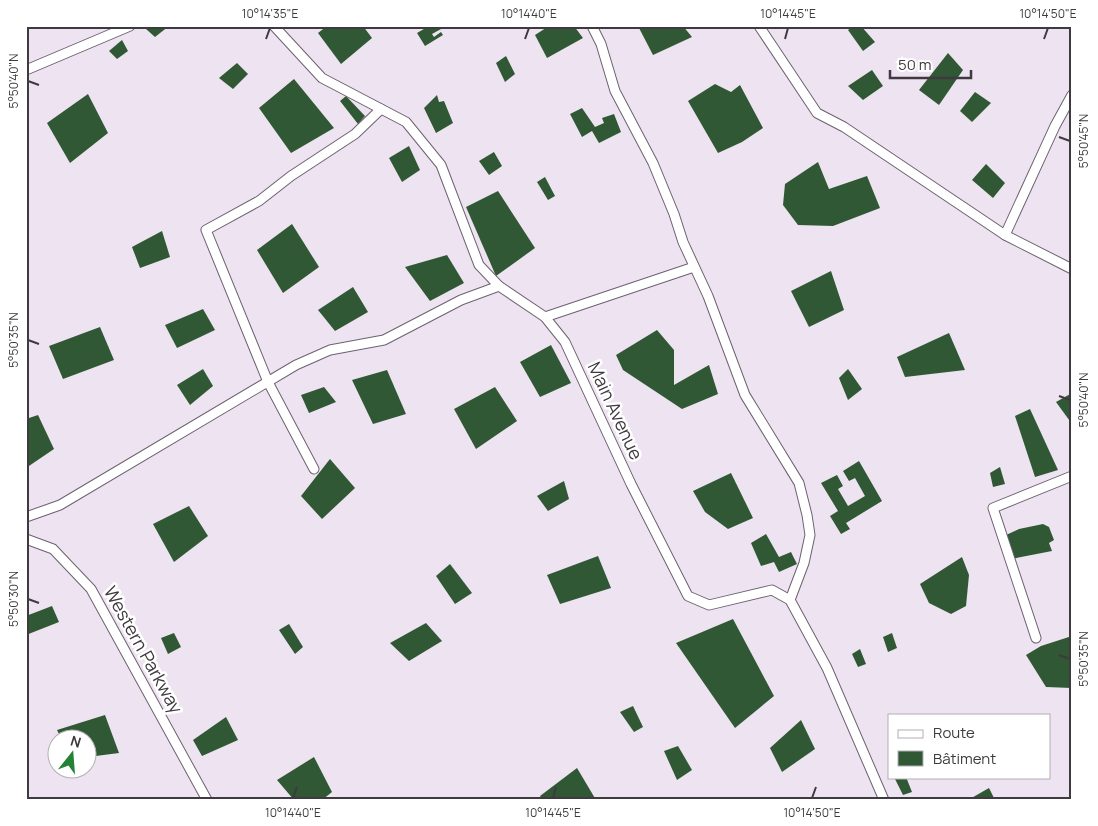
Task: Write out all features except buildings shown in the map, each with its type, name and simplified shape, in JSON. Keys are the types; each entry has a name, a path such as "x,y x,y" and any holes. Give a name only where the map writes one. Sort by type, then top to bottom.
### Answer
{"street":[{"path":"26,70 130,26"},
{"name":"Main Avenue","path":"274,26 322,78 406,122 441,165 478,264 499,286 545,317 565,342 631,484 688,596 709,605 772,590 790,600"},
{"path":"592,26 601,44 615,91 653,163 745,395 799,483 810,535 804,563 790,600 827,668 884,800"},
{"path":"760,26 817,113 844,128 1006,235 1072,269"},
{"path":"1006,235 1068,113 1072,95"},
{"path":"314,469 268,382 206,230 259,201 291,176 355,134 381,109"},
{"path":"545,317 694,267"},
{"path":"26,517 60,505 296,365 330,350 384,340 461,300 499,286"},
{"path":"1036,638 994,508 1072,476"},
{"name":"Western Parkway","path":"26,539 53,550 91,589 207,800"}]}
